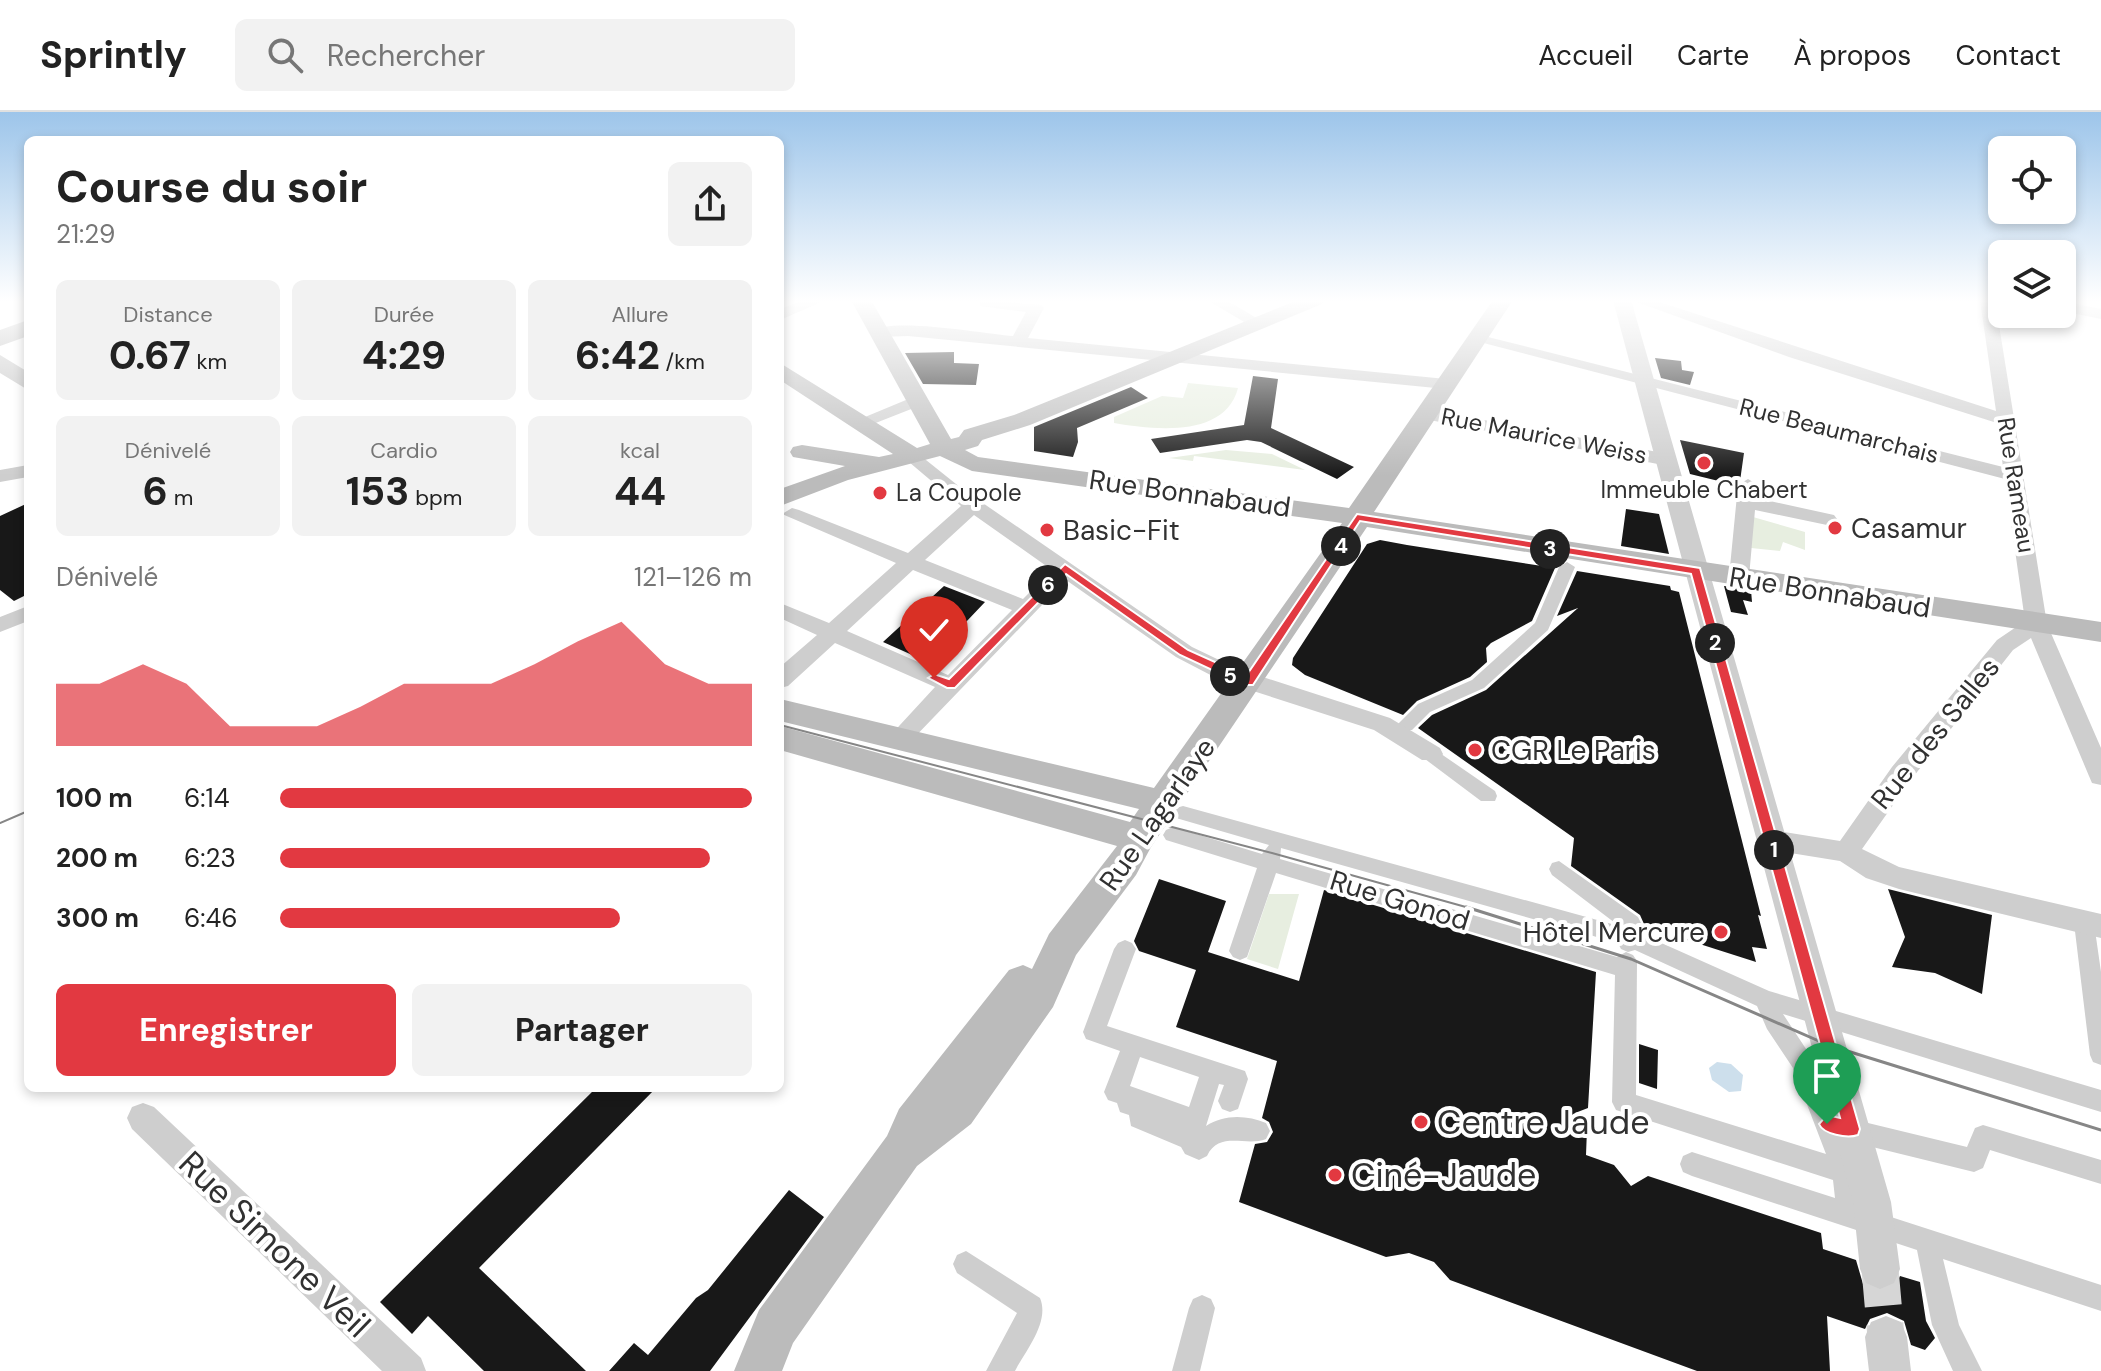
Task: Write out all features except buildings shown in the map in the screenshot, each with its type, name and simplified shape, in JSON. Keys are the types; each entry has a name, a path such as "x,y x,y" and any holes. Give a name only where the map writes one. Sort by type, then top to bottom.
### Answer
{"main road":[{"path":"894,359 918,400 957,445"},
{"path":"784,510 833,486 839,475 898,458 916,458 1019,424 1170,359"},
{"name":"Rue Lagarlaye","path":"758,1371 776,1327 902,1151 956,1110 1039,995 1062,945 1124,865 1164,823 1248,682 1463,359"},
{"path":"0,362 24,380"},
{"path":"784,373 916,458"},
{"path":"1019,424 1010,437 1029,465"},
{"name":"Rue Bonnabaud","path":"957,445 972,464 1029,465 2101,632"},
{"path":"791,448 877,464"},
{"path":"791,448 839,475"},
{"path":"784,510 902,469 916,458"},
{"path":"784,711 900,738 1164,823"},
{"path":"784,739 1164,823"}],"street":[{"path":"1180,359 1446,384"},
{"name":"Rue Beaumarchais","path":"1555,359 2016,476"},
{"path":"1638,359 1663,459 1820,1016 1839,1126 1861,1219"},
{"path":"1810,359 2005,420"},
{"name":"Rue Rameau","path":"1996,359 2036,624 2101,776"},
{"path":"862,422 918,400"},
{"name":"Rue Maurice Weiss","path":"1425,414 1663,459"},
{"path":"916,458 973,505 1184,652 1248,682 1382,724 1431,754 1488,796"},
{"path":"0,476 24,472"},
{"path":"1739,577 1748,493 1827,519"},
{"path":"784,676 973,505"},
{"path":"784,510 1026,608"},
{"path":"1406,725 1424,708 1478,684 1542,626 1567,567"},
{"path":"900,738 1065,568"},
{"path":"784,612 951,685"},
{"path":"0,625 24,615"},
{"name":"Rue des Salles","path":"1846,852 1901,774 2007,643 2036,624"},
{"path":"2007,643 2055,663"},
{"name":"Rue Gonod","path":"1164,823 1276,837 1765,999 2101,1101"},
{"name":"Rue Gonod","path":"1164,823 1269,862 1627,952"},
{"path":"1240,951 1276,837"},
{"path":"1771,840 1846,852 1875,870 1899,878 2093,924 2101,1055"},
{"path":"1559,869 1631,923 1627,952 1624,1102 1844,1172"},
{"path":"1125,949 1094,1032 1237,1079 1226,1115 1198,1132"},
{"path":"1765,999 1775,1022 1839,1126 1844,1172 1880,1269"},
{"path":"1133,1045 1116,1092 1127,1107 1199,1148 1198,1132 1212,1071"},
{"path":"1226,1115 1258,1131"},
{"name":"Rue Simone Veil","path":"143,1118 408,1371"},
{"path":"1839,1126 1974,1160 1983,1136 2101,1172"},
{"path":"1692,1164 2101,1298"},
{"path":"1928,1241 1934,1285 1954,1351 1968,1371"},
{"path":"966,1264 1031,1307 1030,1317 1000,1371"},
{"path":"1186,1371 1202,1308"}],"shaded area":[{"path":"1188,383 1238,388 1231,404 1219,416 1204,423 1149,428 1114,423 1114,417 1162,396 1183,398"},
{"path":"1226,450 1272,454 1305,470 1194,456 1193,461 1169,458"},
{"path":"1753,517 1805,532 1805,550 1783,542 1780,551 1751,548"},
{"path":"1269,894 1299,894 1278,969 1247,959"}],"water":[{"path":"1717,1062 1731,1064 1743,1075 1741,1091 1729,1092 1712,1080 1709,1068"}],"tunnel":[{"path":"1880,1269 1886,1337"}],"tram line":[{"path":"784,726 1272,853 1467,907"},
{"path":"0,823 24,813"},
{"path":"1467,907 1473,909"},
{"path":"1467,907 1631,959 1828,1045 2101,1130"}],"place":[{"name":"Immeuble Chabert","path":"1704,463"},
{"name":"La Coupole","path":"880,493"},
{"name":"Casamur","path":"1835,528"},
{"name":"Basic-Fit","path":"1047,530"},
{"name":"CGR Le Paris","path":"1475,750"},
{"name":"Hôtel Mercure","path":"1721,932"},
{"name":"Centre Jaude","path":"1421,1122"},
{"name":"Ciné-Jaude","path":"1335,1175"}],"route":[{"path":"934,678 951,685 1065,568 1184,652 1248,682 1350,534 1357,518 1696,571 1852,1129 1827,1124"}]}
